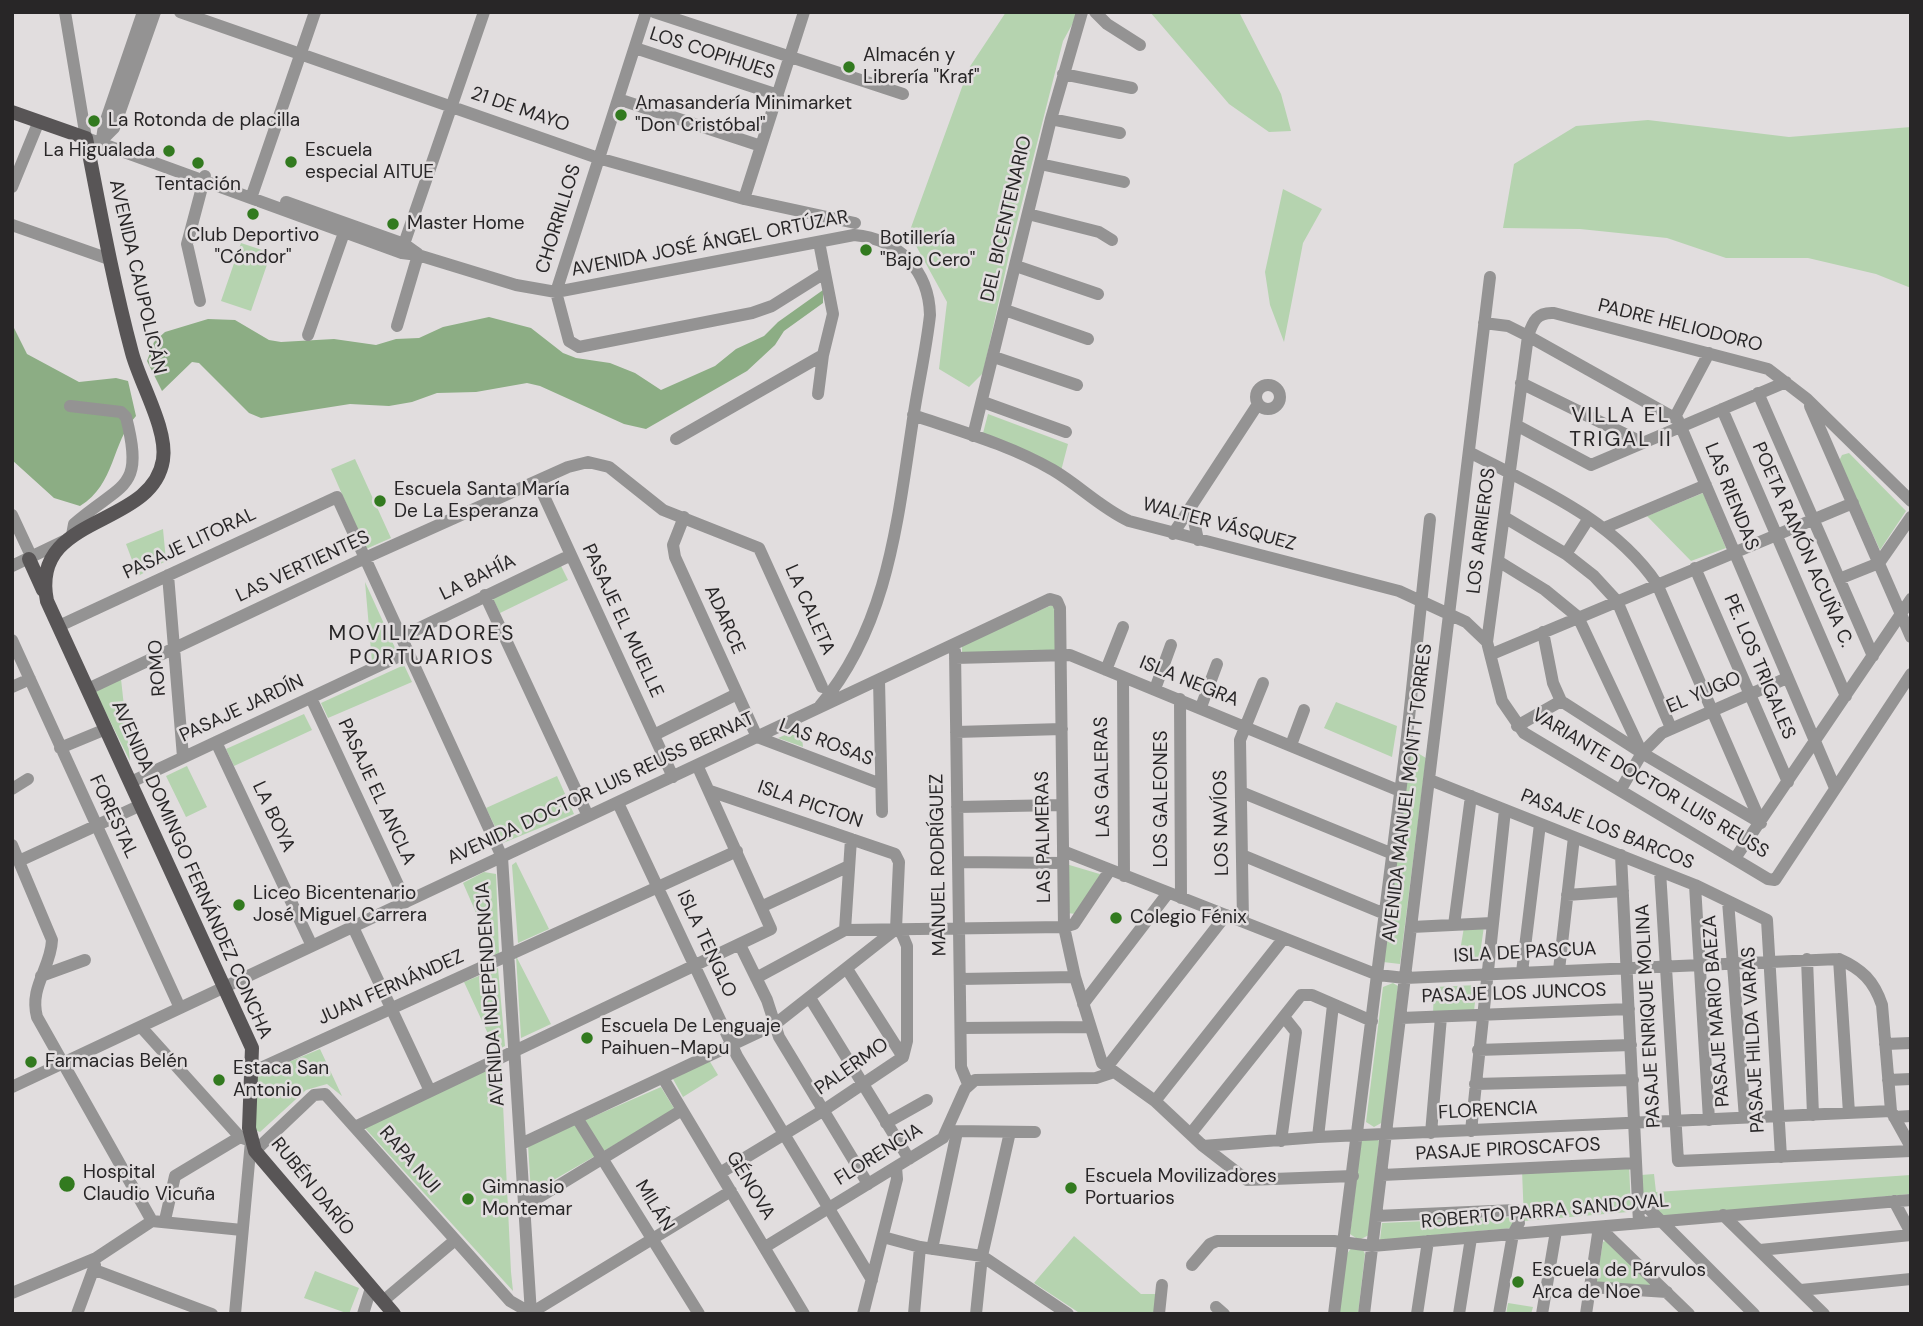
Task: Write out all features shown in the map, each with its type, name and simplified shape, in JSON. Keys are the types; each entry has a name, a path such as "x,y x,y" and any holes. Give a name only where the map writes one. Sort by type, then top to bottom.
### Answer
{"main road":[{"name":"AVENIDA JOSÉ ÁNGEL ORTÚZAR","path":"12,112 86,138"},
{"name":"AVENIDA CAUPOLICÁN","path":"68,538 138,498 154,483 164,454 133,356 109,259 86,138"},
{"name":"AVENIDA DOMINGO FERNÁNDEZ CONCHA","path":"68,538 47,568 47,601 252,1048 248,1143"},
{"path":"30,558 47,601"},
{"name":"RUBÉN DARÍO","path":"248,1143 394,1314"}],"street":[{"name":"AVENIDA CAUPOLICÁN","path":"65,12 86,138"},
{"path":"102,142 104,126 143,12"},
{"path":"102,142 114,128 155,12"},
{"name":"21 DE MAYO","path":"180,12 598,158 744,199 855,223"},
{"path":"252,194 315,12"},
{"path":"404,244 484,12"},
{"name":"CHORRILLOS","path":"646,12 556,292 567,338 579,347 752,313 772,306 823,274"},
{"path":"654,12 903,94"},
{"path":"744,199 804,12"},
{"name":"DEL BICENTENARIO","path":"974,436 1051,119 1082,12"},
{"path":"1095,12 1107,24 1140,46"},
{"name":"LOS COPIHUES","path":"635,48 778,96"},
{"path":"1063,74 1132,88"},
{"path":"618,99 761,146"},
{"path":"1051,119 1120,133"},
{"path":"12,187 39,121"},
{"name":"AVENIDA JOSÉ ÁNGEL ORTÚZAR","path":"86,138 346,228 402,253 418,255 516,285 556,292 854,235 874,238 900,251 919,273 928,298 929,315 896,528 877,603 851,663 817,709"},
{"path":"1040,164 1124,182"},
{"path":"200,301 187,244 204,178"},
{"path":"1028,214 1099,232 1112,240"},
{"path":"12,225 109,259"},
{"name":"AVENIDA JOSÉ ÁNGEL ORTÚZAR","path":"346,228 404,244 418,255"},
{"path":"309,335 346,228"},
{"path":"818,394 823,355 833,319 819,242"},
{"path":"397,326 418,255"},
{"path":"1016,266 1098,294"},
{"name":"AVENIDA MANUEL MONTT TORRES","path":"1364,1314 1490,277"},
{"path":"1005,310 1088,339"},
{"name":"PADRE HELIODORO","path":"1528,336 1535,318 1549,313 1765,367 1807,399 1911,501"},
{"path":"1485,323 1508,326 1528,336 1678,422"},
{"name":"LOS ARRIEROS","path":"1490,648 1498,561 1528,336"},
{"path":"1678,422 1709,353"},
{"path":"676,439 823,355"},
{"path":"994,357 1077,386"},
{"path":"1516,425 1591,465 1643,443 1678,422 1721,409 1786,382"},
{"path":"1521,383 1643,443"},
{"path":"1758,393 1873,656"},
{"path":"1807,399 1911,636"},
{"path":"983,402 1066,432"},
{"path":"1173,534 1258,404"},
{"path":"12,566 68,538 74,524 121,490 128,481 134,461 127,417 121,412 70,406"},
{"name":"POETA RAMÓN ACUÑA C.","path":"1721,409 1846,696"},
{"name":"WALTER VÁSQUEZ","path":"913,415 974,436 1053,470 1121,517 1173,534 1399,591 1448,614"},
{"name":"LAS RIENDAS","path":"1678,422 1835,788"},
{"path":"1468,452 1588,518 1631,551 1657,584 1761,822"},
{"name":"LAS VERTIENTES","path":"88,689 365,558 575,464 602,464 621,475 657,506 759,548"},
{"name":"PASAJE EL MUELLE","path":"537,481 673,777"},
{"path":"1604,528 1706,485"},
{"name":"AVENIDA INDEPENDENCIA","path":"337,497 502,857 531,1314"},
{"name":"PASAJE LITORAL","path":"59,626 337,497"},
{"path":"1448,614 1466,622 1490,648 1543,632 1853,503"},
{"path":"1191,507 1198,540"},
{"path":"12,515 30,558"},
{"name":"ADARCE","path":"684,517 673,553 757,737"},
{"path":"1504,517 1566,555 1594,576 1617,601 1671,728"},
{"path":"1839,579 1879,563 1911,517"},
{"path":"1566,555 1588,518"},
{"name":"AVENIDA MANUEL MONTT TORRES","path":"1334,1314 1378,975 1430,519"},
{"name":"LA CALETA","path":"759,548 822,687"},
{"name":"LA BAHÍA","path":"401,637 571,555"},
{"path":"1498,561 1545,590 1578,617 1642,753"},
{"name":"PE. LOS TRIGALES","path":"1695,568 1788,782"},
{"name":"ROMO","path":"168,575 183,757"},
{"path":"485,596 588,817"},
{"path":"1737,857 1911,599"},
{"name":"AVENIDA DOCTOR LUIS REUSS BERNAT","path":"12,1087 1044,600 1055,600"},
{"name":"LAS PALMERAS","path":"1055,600 1060,608 1064,927 1089,1027 1101,1060 1111,1069"},
{"path":"1106,670 1123,627"},
{"path":"1543,632 1553,683 1561,701 1642,753 1761,822"},
{"name":"FORESTAL","path":"12,640 95,827 180,1008"},
{"name":"MANUEL RODRÍGUEZ","path":"954,644 961,1067 968,1084"},
{"path":"1155,689 1171,645"},
{"name":"VARIANTE DOCTOR LUIS REUSS","path":"1490,648 1502,701 1517,726 1737,857 1768,879 1775,880 1835,788"},
{"name":"PASAJE JARDÍN","path":"131,782 408,652"},
{"name":"ISLA NEGRA","path":"955,658 1061,654 1201,707 1400,791"},
{"path":"1201,707 1217,664"},
{"path":"1835,788 1911,674"},
{"name":"LAS GALERAS","path":"1123,677 1124,876"},
{"name":"EL YUGO","path":"1621,789 1642,753 1671,728 1787,678"},
{"path":"12,687 30,679"},
{"path":"879,680 882,812"},
{"name":"LOS NAVÍOS","path":"1243,921 1240,740 1263,683"},
{"path":"653,735 737,694"},
{"name":"PASAJE EL ANCLA","path":"311,698 406,902"},
{"name":"LOS GALEONES","path":"1180,699 1181,898"},
{"path":"1517,726 1561,701"},
{"path":"1291,745 1304,710"},
{"path":"60,748 106,729"},
{"path":"956,732 1062,730"},
{"name":"LAS ROSAS","path":"757,737 881,784"},
{"name":"LA BOYA","path":"216,742 312,946"},
{"path":"355,1127 772,928 697,765"},
{"path":"12,789 28,779"},
{"name":"PASAJE LOS BARCOS","path":"1430,780 1695,885 1767,920"},
{"name":"ISLA PICTON","path":"710,791 897,857"},
{"path":"1241,792 1392,854"},
{"path":"1454,925 1471,796"},
{"name":"ISLA TENGLO","path":"618,803 733,1045 872,1280"},
{"path":"19,861 141,805"},
{"path":"957,807 1062,805"},
{"path":"1471,1131 1505,810"},
{"path":"1522,972 1540,824"},
{"path":"1559,970 1574,836"},
{"path":"845,930 851,839"},
{"path":"12,845 52,940 34,996 37,1017 159,1221"},
{"name":"JUAN FERNÁNDEZ","path":"252,1072 392,1011 737,851"},
{"path":"1242,855 1385,914"},
{"path":"1621,855 1639,1223"},
{"name":"PALERMO","path":"720,1173 824,1110 903,1057 907,1041 907,946 902,934 896,929 897,857"},
{"name":"ISLA DE PASCUA","path":"958,862 1063,857 1110,870 1378,975 1405,978 1807,958 1839,959"},
{"path":"763,906 849,866"},
{"path":"756,978 845,930 1064,927 1074,924 1110,870"},
{"name":"PASAJE ENRIQUE MOLINA","path":"1660,872 1676,1158 1684,1162 1781,1157"},
{"path":"1695,885 1709,1120"},
{"path":"1567,895 1623,891"},
{"path":"1083,1004 1168,893"},
{"name":"PASAJE MARIO BAEZA","path":"1728,901 1735,962 1745,1118"},
{"path":"968,1084 979,1079 1096,1078 1111,1069 1226,915"},
{"name":"PASAJE HILDA VARAS","path":"1767,920 1781,1157"},
{"path":"1412,927 1492,923"},
{"path":"353,927 430,1091"},
{"path":"521,1144 774,1025 896,929"},
{"path":"1155,1101 1284,938"},
{"path":"740,945 774,1025 868,1184"},
{"path":"1807,958 1813,1115"},
{"path":"1781,1157 1911,1149 1892,1114 1882,1005 1876,989 1863,973 1839,959"},
{"path":"1839,959 1849,1113"},
{"path":"41,976 85,961"},
{"path":"847,969 903,1057"},
{"path":"960,979 1075,977"},
{"path":"1192,1132 1298,997 1304,994 1372,1021"},
{"path":"810,998 909,1159"},
{"path":"1318,1137 1333,1006"},
{"name":"PASAJE LOS JUNCOS","path":"1401,1018 1629,1009"},
{"path":"1281,1141 1296,1032 1284,1017"},
{"path":"1431,1133 1441,1017"},
{"name":"RUBÉN DARÍO","path":"141,1027 248,1143"},
{"path":"961,1028 1089,1027"},
{"path":"1885,1044 1911,1043"},
{"path":"1478,1050 1631,1045"},
{"path":"1111,1069 1155,1101 1192,1132 1203,1146 1244,1179 1353,1176"},
{"name":"GÉNOVA","path":"663,1078 804,1314"},
{"path":"1888,1080 1911,1079"},
{"path":"1475,1084 1633,1080"},
{"name":"FLORENCIA","path":"765,1247 952,1132 968,1084"},
{"name":"RAPA NUI","path":"248,1143 317,1093 325,1094 510,1301 531,1314"},
{"path":"886,1123 927,1100"},
{"path":"524,1206 682,1110"},
{"name":"FLORENCIA","path":"1203,1146 1318,1137 1778,1116 1849,1113 1911,1116"},
{"name":"MILÁN","path":"577,1118 699,1314"},
{"path":"914,1314 952,1132 1035,1132"},
{"path":"976,1314 982,1256 1010,1132"},
{"path":"12,1293 95,1264 159,1221 175,1176 248,1143"},
{"name":"AVENIDA DOMINGO FERNÁNDEZ CONCHA","path":"235,1314 248,1143"},
{"name":"PASAJE PIROSCAFOS","path":"1381,1175 1636,1163"},
{"path":"863,1314 897,1179 896,1167"},
{"path":"531,1314 731,1191"},
{"path":"1638,1198 1754,1314"},
{"name":"ROBERTO PARRA SANDOVAL","path":"1192,1265 1215,1242 1345,1243 1372,1246 1911,1200"},
{"path":"1760,1250 1911,1234 1894,1201"},
{"path":"1376,1216 1513,1209 1519,1216 1513,1234 1499,1314"},
{"path":"1723,1215 1824,1314"},
{"path":"159,1221 242,1230"},
{"path":"1586,1314 1599,1227"},
{"path":"1599,1227 1689,1314"},
{"path":"1542,1314 1556,1231"},
{"path":"883,1237 926,1248 982,1256 1068,1314"},
{"path":"1459,1314 1471,1238"},
{"path":"383,1301 454,1241"},
{"path":"1417,1314 1428,1241"},
{"path":"78,1314 95,1264"},
{"path":"95,1264 212,1314"},
{"path":"1801,1290 1911,1279"},
{"path":"1159,1314 1162,1285"},
{"path":"1590,1287 1667,1292"},
{"path":"363,1314 371,1288"},
{"path":"1042,1314 1043,1298"}],"green space":[{"path":"1006,12 1079,12 1063,41 1011,246 983,373 969,387 939,369 947,302 909,233 969,68"},
{"path":"1150,12 1239,12 1281,94 1291,131 1269,132 1229,104"},
{"path":"1648,120 1789,137 1911,127 1911,288 1876,274 1808,258 1726,258 1667,238 1580,229 1503,228 1514,164 1576,126"},
{"path":"1283,189 1322,209 1303,243 1284,342 1270,305 1265,272"},
{"path":"241,243 271,253 251,311 221,301"},
{"path":"823,290 823,303 784,331 775,345 747,371 646,429 624,424 540,386 527,383 476,392 437,393 412,402 389,406 350,404 261,418 249,413 199,363 192,362 162,391 147,361 154,342 165,332 208,319 235,320 269,340 281,342 334,339 376,345 396,339 419,338 443,327 489,317 531,328 563,353 576,358 610,363 635,373 661,390 715,366 736,349 764,336 778,322"},
{"path":"12,324 27,354 79,382 116,378 128,381 136,416 122,438 107,475 92,497 80,506 54,498 12,460"},
{"path":"988,414 1068,444 1061,471 982,437"},
{"path":"1849,453 1906,511 1880,550 1839,461 1842,455"},
{"path":"355,459 391,538 366,549 331,469"},
{"path":"1703,493 1726,548 1691,561 1647,516"},
{"path":"163,529 166,561 138,576 126,544"},
{"path":"560,564 568,580 500,613 492,597"},
{"path":"365,582 396,650 372,662"},
{"path":"1052,605 1055,607 1056,652 962,656 962,645"},
{"path":"404,665 412,682 328,718 321,703"},
{"path":"121,679 130,761 95,691"},
{"path":"1336,702 1397,726 1392,757 1324,728"},
{"path":"304,714 312,730 234,766 226,749"},
{"path":"801,728 803,747 778,738"},
{"path":"1411,749 1426,758 1400,964 1383,962"},
{"path":"187,766 207,807 186,817 166,776"},
{"path":"557,776 574,814 503,843 486,808"},
{"path":"516,862 549,929 518,943 512,865"},
{"path":"1066,864 1103,875 1076,914 1067,913"},
{"path":"484,872 496,874 499,953 495,956 463,883"},
{"path":"1484,926 1479,962 1458,963 1464,927"},
{"path":"516,956 551,1024 521,1038"},
{"path":"498,968 505,1046 496,1051 464,982"},
{"path":"1393,983 1398,986 1383,1122 1374,1127 1366,1122 1383,987"},
{"path":"1477,985 1474,1011 1433,1014 1434,987"},
{"path":"320,1049 342,1096 327,1084 306,1090 260,1132 255,1130 255,1076"},
{"path":"709,1060 718,1075 683,1097 673,1079"},
{"name":"Gimnasio Montemar","path":"501,1062 511,1272 513,1291 363,1126"},
{"path":"661,1087 675,1110 531,1193 528,1145"},
{"path":"1376,1138 1379,1141 1369,1235 1359,1240 1350,1234 1361,1141"},
{"path":"1629,1165 1631,1210 1628,1212 1524,1221 1522,1170"},
{"path":"1654,1174 1656,1192 1911,1175 1911,1194 1661,1217 1643,1201 1641,1175"},
{"path":"1514,1217 1512,1228 1380,1240 1382,1223"},
{"path":"1074,1236 1141,1294 1157,1294 1154,1314 1081,1314 1034,1283"},
{"path":"1607,1240 1656,1287 1596,1283 1603,1242"},
{"path":"1352,1247 1363,1250 1365,1254 1358,1314 1339,1314 1346,1255"},
{"path":"315,1271 359,1288 349,1314 304,1298"},
{"path":"1508,1303 1533,1307 1531,1314 1506,1314"}],"place":[{"name":"Almacén y Librería \"Kraf\"","path":"849,67"},
{"name":"Amasandería Minimarket \"Don Cristóbal\"","path":"621,115"},
{"name":"La Rotonda de placilla","path":"94,121"},
{"name":"La Higualada","path":"169,151"},
{"name":"Escuela especial AITUE","path":"291,162"},
{"name":"Tentación","path":"198,163"},
{"name":"Club Deportivo \"Cóndor\"","path":"253,214"},
{"name":"Master Home","path":"393,224"},
{"name":"Botillería \"Bajo Cero\"","path":"866,250"},
{"name":"Escuela Santa María De La Esperanza","path":"380,501"},
{"name":"Liceo Bicentenario José Miguel Carrera","path":"239,905"},
{"name":"Colegio Fénix","path":"1116,918"},
{"name":"Escuela De Lenguaje Paihuen-Mapu","path":"587,1038"},
{"name":"Farmacias Belén","path":"31,1062"},
{"name":"Estaca San Antonio","path":"219,1080"},
{"name":"Hospital Claudio Vicuña","path":"67,1184"},
{"name":"Escuela Movilizadores Portuarios","path":"1071,1188"},
{"name":"Gimnasio Montemar","path":"468,1199"},
{"name":"Escuela de Párvulos Arca de Noe","path":"1518,1282"}],"district":[{"name":"VILLA EL TRIGAL II","path":"1621,428"},
{"name":"MOVILIZADORES PORTUARIOS","path":"422,646"}]}
